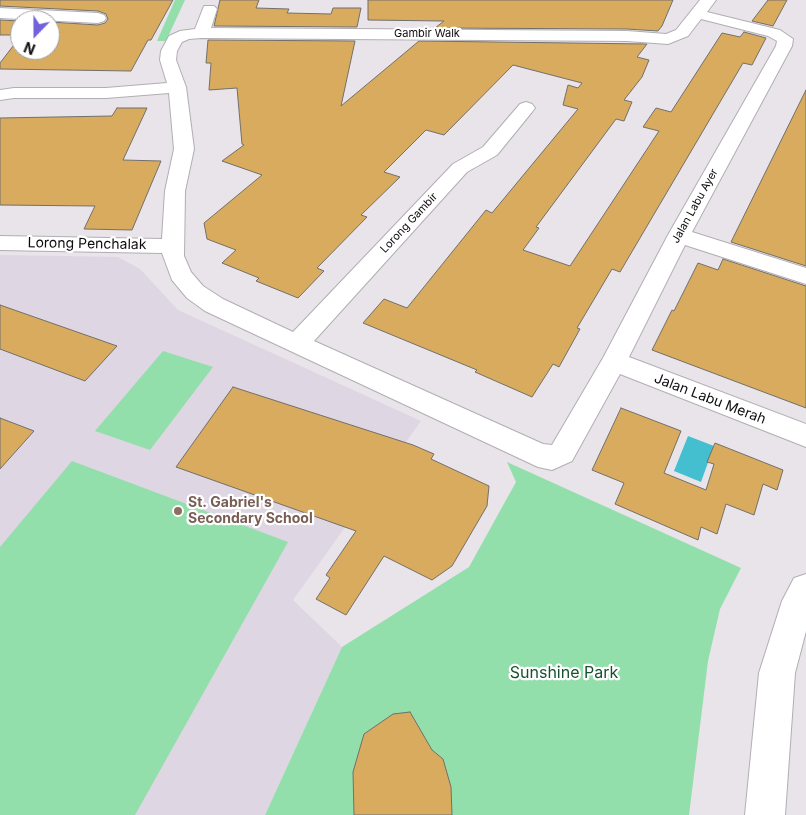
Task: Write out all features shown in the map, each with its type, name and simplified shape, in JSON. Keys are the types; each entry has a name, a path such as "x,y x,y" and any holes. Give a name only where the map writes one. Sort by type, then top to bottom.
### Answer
{"street":[{"name":"Jalan Labu Ayer","path":"296,344 538,455 552,458 562,453 614,361 679,235 782,50 785,39 774,33 703,7 682,33 668,38"},
{"path":"209,9 193,34 175,39 168,60 177,87 184,149 175,191 173,256 180,275 195,292 214,305 296,344"},
{"path":"0,13 98,18"},
{"name":"Gambir Walk","path":"193,34 617,36 651,39 668,38"},
{"path":"0,94 106,93 177,87"},
{"name":"Lorong Gambir","path":"296,344 460,168 490,151 526,108"},
{"path":"679,235 806,276"},
{"name":"Lorong Penchalak","path":"0,243 174,246"},
{"name":"Jalan Labu Merah","path":"614,361 806,436"},
{"path":"766,815 777,673 794,612 806,589"}],"shaded area":[{"name":"St. Gabriel's Secondary School","path":"0,255 118,257 140,269 178,310 421,421 293,600 342,647 265,815 0,815"}],"green space":[{"path":"175,0 185,0 166,41 157,41"},
{"path":"163,351 213,367 150,450 95,431"},
{"path":"72,461 288,542 135,815 0,815 0,547"},
{"name":"Sunshine Park","path":"507,462 741,568 720,609 708,661 689,815 265,815 342,647 469,567 516,482"}],"water":[{"path":"688,436 714,446 701,482 674,471"}],"building":[{"path":"0,0 173,0 131,71 0,69 0,63 10,50 10,60 60,60 60,23 98,25 105,23 108,19 106,14 98,11 0,6"},
{"path":"220,0 259,0 256,8 289,9 287,13 331,14 333,8 361,8 357,27 214,26"},
{"path":"368,0 673,0 658,31 627,29 435,28 444,21 368,20"},
{"path":"768,0 787,0 773,26 752,21"},
{"path":"0,20 10,20 10,35 0,35"},
{"path":"744,32 766,38 752,65 743,63 620,272 612,269 577,328 580,329 559,367 553,364 532,397 475,372 477,370 363,323 384,299 407,308 486,210 492,213 578,109 563,105 568,85 578,88 582,83 513,65 444,135 426,130 384,172 400,177 361,215 367,217 317,268 324,271 298,298 256,281 259,278 222,263 236,250 207,239 204,223 262,175 222,161 244,145 242,144 237,88 209,90 211,63 206,63 208,40 355,41 341,106 419,41 647,44 637,57 649,60 642,77 624,100 632,102 624,121 616,119 536,227 539,228 523,250 570,266 659,131 643,127 656,108 671,112 722,33 740,37"},
{"path":"806,90 806,266 731,242"},
{"path":"117,108 147,108 123,160 161,161 132,230 84,229 95,206 0,205 0,118 112,116"},
{"path":"723,259 806,286 806,408 652,350 698,263 718,270"},
{"path":"0,305 117,346 85,381 0,349"},
{"path":"233,387 413,445 434,454 431,459 489,486 487,506 452,566 432,580 384,556 346,615 316,599 330,578 326,575 356,531 176,467"},
{"path":"621,408 681,431 664,473 706,490 714,464 707,462 715,443 783,470 777,490 763,484 754,515 726,504 717,534 701,527 698,540 615,504 624,483 592,470"},
{"path":"0,418 34,431 0,469"},
{"path":"410,712 432,750 443,759 451,787 452,815 354,815 353,772 364,734 393,714"}],"place":[{"name":"St. Gabriel's Secondary School","path":"178,511"}]}
